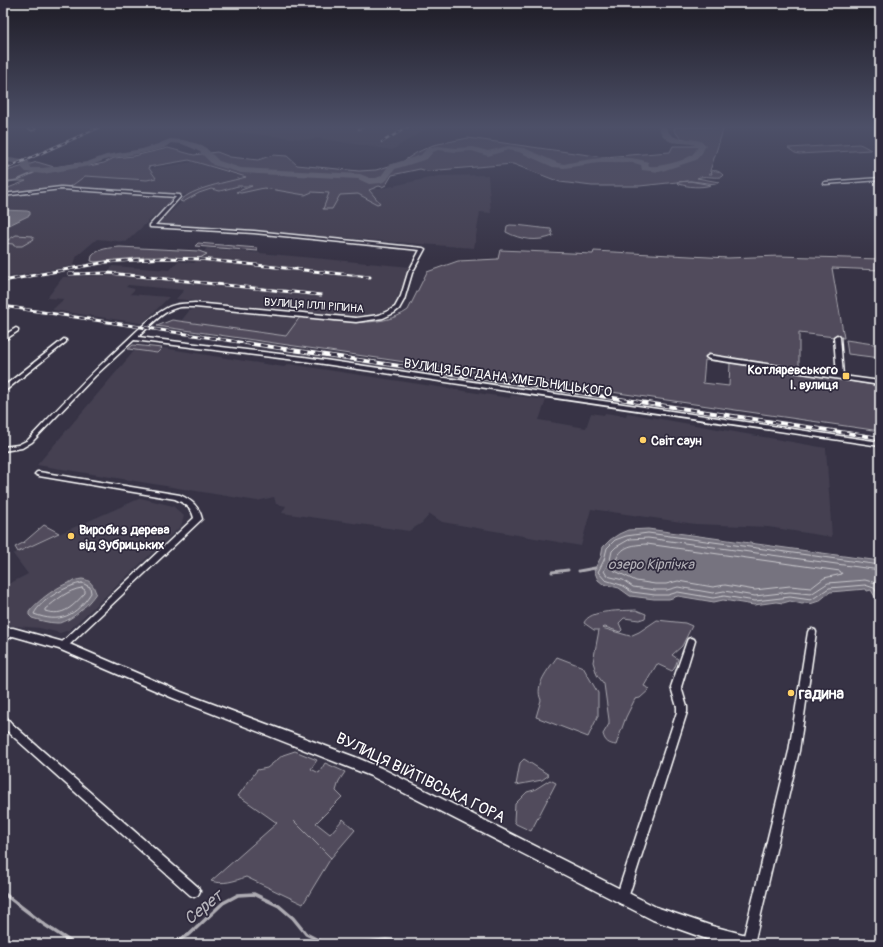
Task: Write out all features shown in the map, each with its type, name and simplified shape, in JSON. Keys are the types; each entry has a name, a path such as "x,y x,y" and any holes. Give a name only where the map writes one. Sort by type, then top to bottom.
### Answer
{"street":[{"path":"825,183 880,179"},
{"name":"ВУЛИЦЯ ІЛЛІ РІПИНА","path":"3,195 61,188 179,196 152,226 254,232 423,249 420,258 411,272 401,302 392,311 380,316 356,320 187,304 176,306 162,312 93,375 34,438 20,447 3,450"},
{"path":"3,339 16,330"},
{"path":"837,337 840,377"},
{"name":"ВУЛИЦЯ БОГДАНА ХМЕЛЬНИЦЬКОГО","path":"132,338 304,359 880,444"},
{"path":"3,390 64,341"},
{"path":"709,357 880,383"},
{"path":"39,474 177,497 188,502 198,515 198,520 63,646"},
{"path":"749,944 794,751 812,632"},
{"name":"ВУЛИЦЯ ВІЙТІВСЬКА ГОРА","path":"6,634 38,638 63,646 178,695 376,772 622,898 677,922 749,944"},
{"path":"622,898 682,712 676,687 691,641"},
{"path":"3,720 9,727 194,891"}],"shaded area":[{"path":"7,171 151,171 156,178 147,180 85,176 70,187 7,193 3,192 3,190 26,181 3,181"},
{"path":"122,171 223,171 246,178 379,189 438,176 488,175 491,213 480,212 474,248 158,224 190,194 176,196 70,187 86,175"},
{"path":"227,171 410,171 392,175 386,185 369,190 380,203 377,204 358,194 340,195 332,209 323,209 329,193 312,192 305,195 264,188 241,193 236,192 252,186 238,186 220,191 211,189 199,193 183,202 180,201 193,192 201,189 246,177"},
{"path":"532,171 710,171 709,174 712,174 711,171 715,171 723,175 721,177 697,178 719,182 716,184 690,181 711,185 699,187 683,185 677,182 640,186 592,186 560,182"},
{"path":"55,189 175,197 126,242 97,239 77,256 73,266 3,278 3,192 9,195"},
{"path":"510,225 551,229 553,236 541,239 517,237 506,232 507,226"},
{"path":"16,235 32,236 34,239 22,246 14,246 13,244 3,243"},
{"path":"198,243 257,248 258,251 195,246"},
{"path":"120,247 199,251 207,254 200,258 146,257 95,262 91,261 92,256 98,251"},
{"path":"207,248 411,267 394,305 388,310 379,314 359,318 176,299 184,290 128,285 126,287 135,289 130,294 169,297 143,323 140,323 52,310 64,299 47,298 63,277 108,275 112,266 170,270 178,261 194,263"},
{"path":"500,250 593,254 594,251 728,258 779,256 880,259 880,270 832,268 844,338 799,333 799,373 880,386 880,431 157,326 172,320 286,336 300,317 356,322 384,320 397,316 408,310 427,272 458,261 498,259","holes":["705,360 730,363 729,386 703,383"]},
{"path":"198,307 300,317 287,336 181,321 189,311"},
{"path":"846,340 880,345 880,358 848,354"},
{"path":"133,345 162,348 157,353 128,349"},
{"path":"163,348 284,367 289,364 510,398 511,395 546,400 539,420 586,428 591,413 626,416 627,413 826,448 832,537 768,527 695,524 591,509 581,546 442,522 430,514 422,523 409,531 282,513 286,506 276,504 274,497 257,501 37,465 135,350 157,353"},
{"path":"141,498 173,506 184,516 181,526 69,630 60,633 40,628 3,625 3,587 28,574 13,554"},
{"path":"44,525 59,533 18,552 15,547 23,543"},
{"path":"636,610 646,614 645,618 639,620 624,618 619,623 622,630 620,632 605,627 602,628 630,636 657,620 685,623 692,626 682,646 672,655 678,659 674,669 672,671 657,664 644,686 650,689 640,698 635,699 626,717 616,745 608,742 603,734 609,724 604,684 597,675 593,662 599,630 594,630 584,623 587,618 599,613"},
{"path":"557,657 583,667 598,693 598,716 588,737 536,717 541,700 539,689 541,683 546,672"},
{"path":"295,751 317,760 311,769 319,773 325,763 345,772 339,781 336,791 342,797 316,823 330,834 343,819 355,830 331,858 303,904 246,877 224,883 211,881 277,823 238,796 257,770 267,768 283,755"},
{"path":"524,759 549,775 542,780 516,785 520,763"},
{"path":"550,780 556,783 531,831 516,824 514,821 515,804 527,792 534,790"}],"water":[{"path":"3,210 27,211 30,212 30,215 3,228"},
{"name":"озеро Кірпічка","path":"648,529 880,561 880,601 878,602 871,590 867,591 866,589 830,592 819,601 810,604 790,601 783,603 776,602 754,605 723,600 714,602 678,596 669,599 654,599 630,596 619,588 603,584 598,580 594,570 601,557 603,547 610,540 628,530"},
{"path":"75,580 88,580 91,583 96,593 73,617 57,623 38,620 29,615 29,612 39,601 53,591"}],"waterway":[{"name":"Серет","path":"3,183 17,180 38,171"},
{"path":"261,171 360,177 369,181 378,181 384,178 389,171"},
{"path":"579,571 595,568"},
{"path":"552,572 568,570"},
{"name":"Серет","path":"3,893 45,925 74,944"},
{"name":"Серет","path":"170,944 190,934 223,903 238,895 254,894 279,906 293,918 306,934 322,942 332,944"},
{"name":"Серет","path":"351,944 386,940 422,944"}],"railway":[{"path":"3,281 107,262 163,258 199,259 370,277"},
{"path":"69,274 109,273 321,295"},
{"path":"3,306 252,344"},
{"path":"246,343 880,438"}],"place":[{"name":"Котляревського І. вулиця","path":"846,376"},
{"name":"Світ саун","path":"643,440"},
{"name":"Вироби з дерева від Зубрицьких","path":"71,536"},
{"name":"гадина","path":"791,693"}]}
